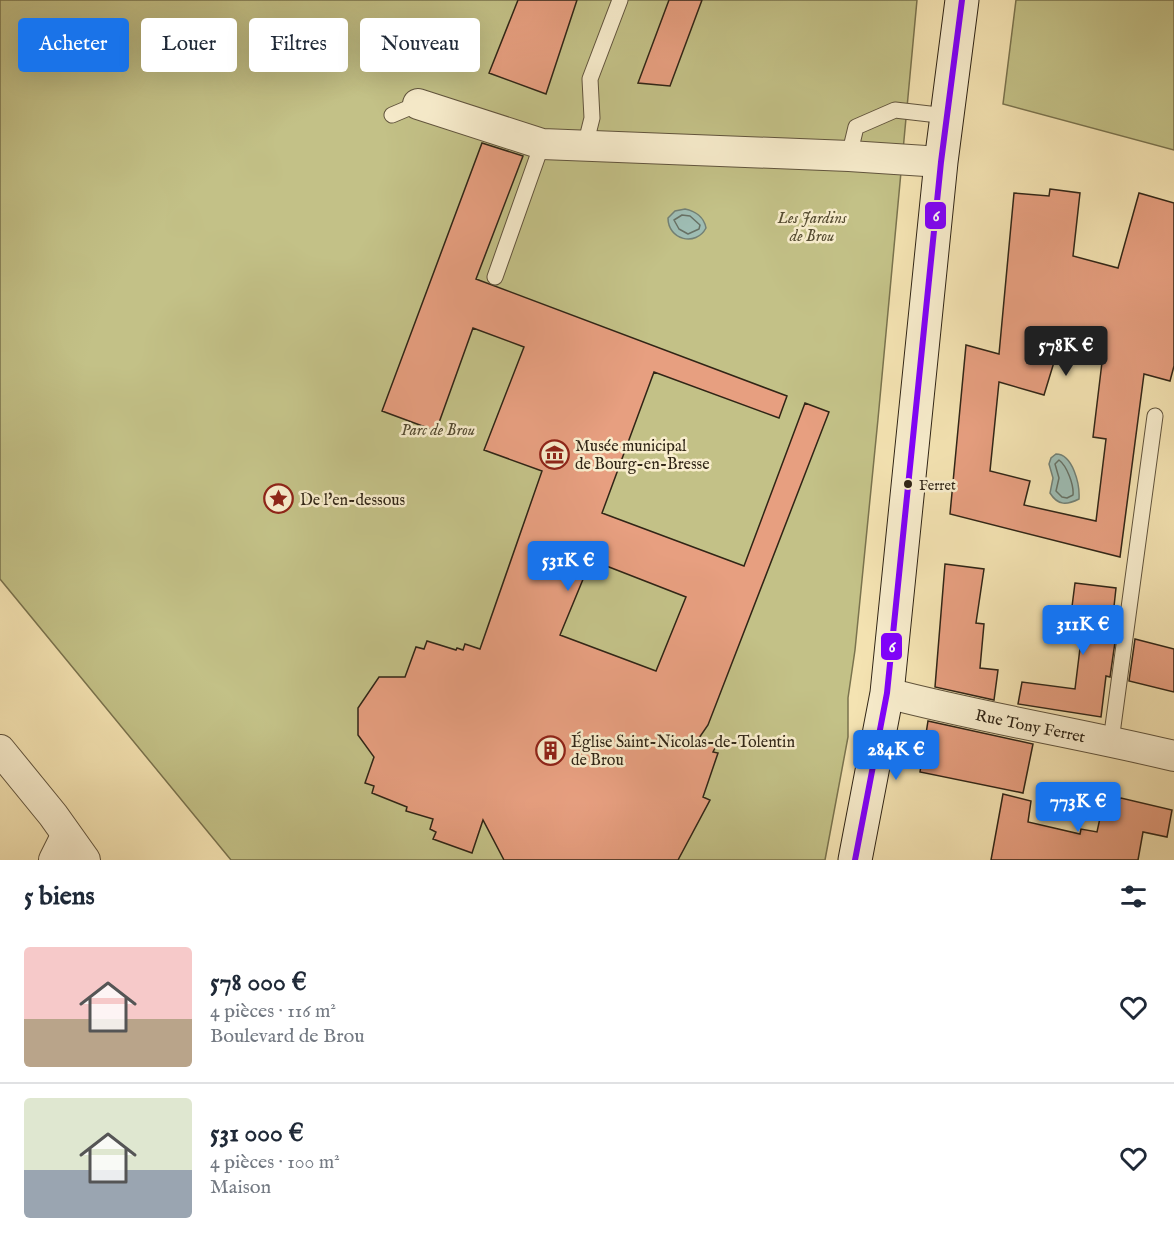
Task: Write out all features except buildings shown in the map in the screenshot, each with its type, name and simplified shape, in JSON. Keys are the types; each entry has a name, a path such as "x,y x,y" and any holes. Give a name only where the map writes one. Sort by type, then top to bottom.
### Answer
{"main road":[{"path":"855,860 887,693 941,162 962,0"}],"street":[{"path":"405,110 542,144 849,156 941,162"},
{"name":"Rue Tony Ferret","path":"887,693 932,705 1112,741 1174,756"},
{"path":"0,750 53,815 60,848 85,860"}],"lane":[{"path":"585,146 592,118 590,79 620,0"},
{"path":"849,156 856,127 895,110 947,116"},
{"path":"495,278 542,144"},
{"path":"1112,741 1155,416"}],"green space":[{"name":"Parc de Brou","path":"0,0 917,0 878,419 855,650 848,698 848,737 825,860 231,860 0,579"},
{"path":"1016,0 1174,0 1174,150 1003,104"}],"water":[{"path":"685,209 698,215 705,224 706,228 696,238 677,236 669,226 668,218 675,211"},
{"path":"1056,454 1067,459 1074,471 1079,493 1079,499 1075,501 1063,503 1056,500 1050,493 1053,478 1049,464 1051,458"}],"transit line":[{"name":"6","path":"855,860 887,693 941,162 962,0"}],"place":[{"name":"Musée municipal de Bourg-en-Bresse","path":"554,454"},
{"name":"Ferret","path":"908,484"},
{"name":"De l'en-dessous","path":"279,499"},
{"name":"Église Saint-Nicolas-de-Tolentin de Brou","path":"550,750"}],"park label":[{"name":"Les Jardins de Brou","path":"812,226"}]}
